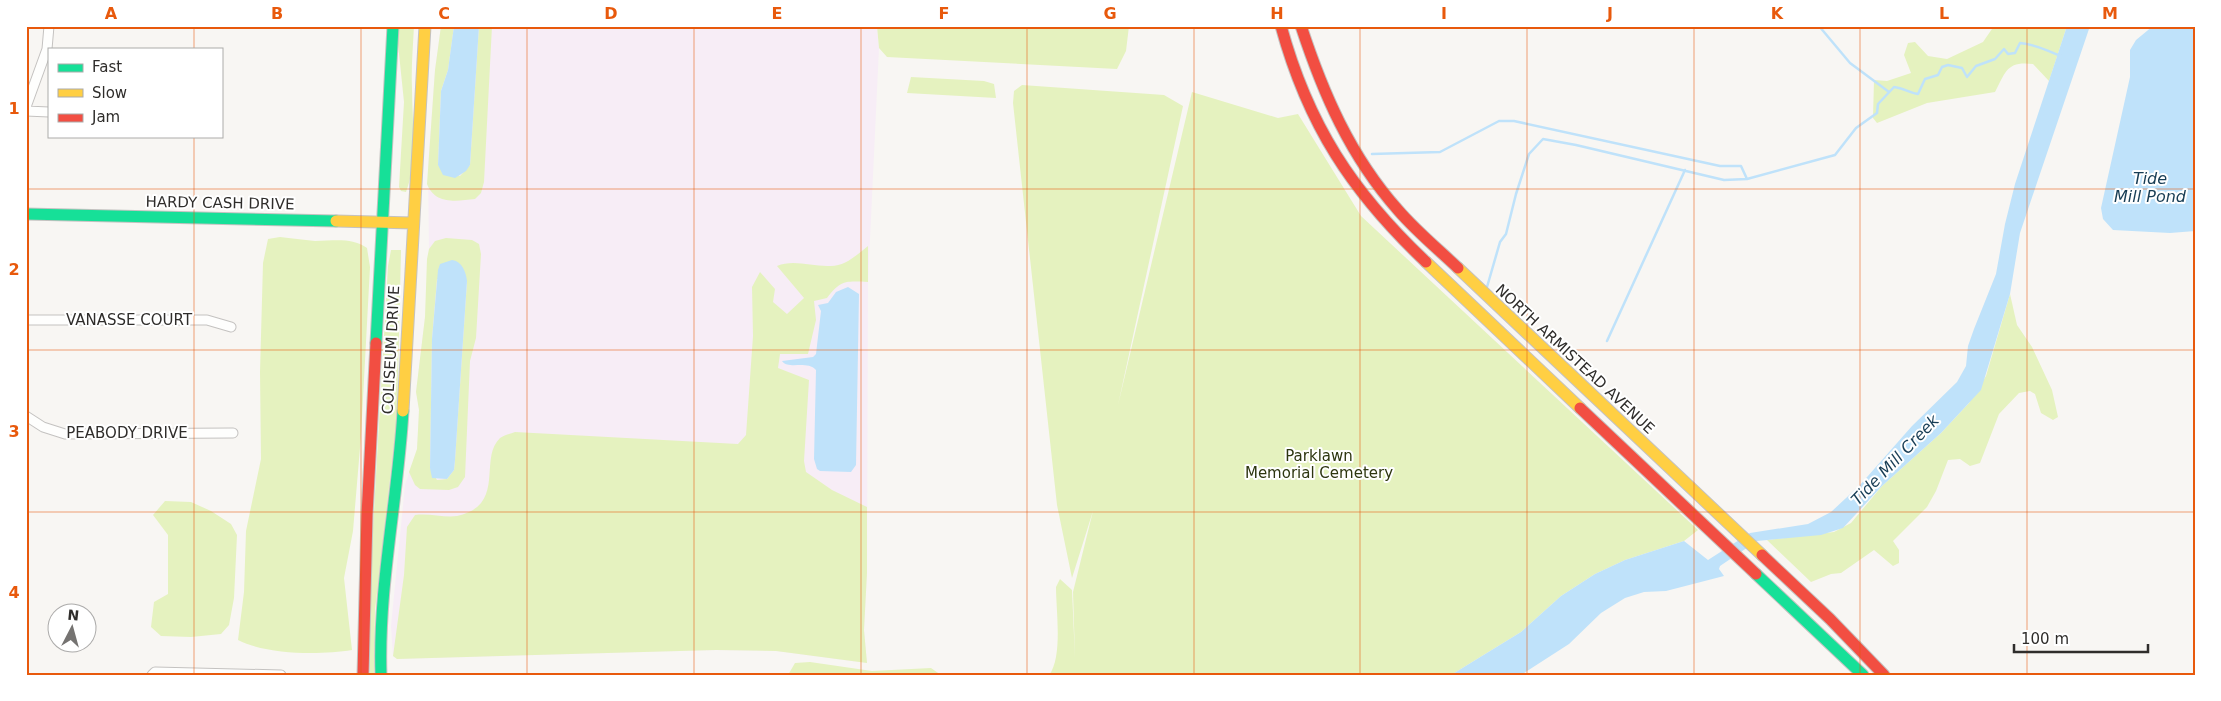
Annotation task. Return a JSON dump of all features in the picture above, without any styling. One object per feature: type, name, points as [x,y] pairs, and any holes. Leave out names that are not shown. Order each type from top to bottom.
[{"type":"street","points":[[26,107],[47,50],[50,26]]},
{"type":"street","name":"COLISEUM DRIVE","points":[[363,675],[367,515],[393,26]]},
{"type":"street","points":[[418,26],[416,63],[420,132]]},
{"type":"street","name":"COLISEUM DRIVE","points":[[381,675],[380,643],[387,555],[401,441],[425,26]]},
{"type":"street","name":"NORTH ARMISTEAD AVENUE","points":[[1280,26],[1305,96],[1329,145],[1366,199],[1413,250],[1863,675]]},
{"type":"street","name":"NORTH ARMISTEAD AVENUE","points":[[1301,26],[1323,88],[1345,139],[1377,188],[1431,245],[1848,636],[1884,675]]},
{"type":"street","points":[[26,111],[48,112]]},
{"type":"street","name":"HARDY CASH DRIVE","points":[[26,214],[414,223]]},
{"type":"street","name":"VANASSE COURT","points":[[26,320],[207,320],[231,327]]},
{"type":"street","name":"PEABODY DRIVE","points":[[26,416],[43,427],[65,434],[233,433]]},
{"type":"street","points":[[152,675],[155,672],[281,675]]},
{"type":"shaded area","points":[[441,26],[877,26],[879,48],[868,282],[867,573],[864,630],[867,663],[776,651],[716,650],[397,659],[393,656],[391,626],[405,485],[417,450],[419,410],[416,392],[425,317],[429,249],[428,166],[435,70]]},
{"type":"green space","points":[[399,26],[414,26],[412,73],[413,154],[410,180],[406,192],[401,191],[399,187],[404,102],[398,44]]},
{"type":"green space","points":[[441,26],[454,26],[448,70],[441,91],[438,165],[460,176],[470,165],[479,26],[492,26],[484,182],[481,193],[475,199],[454,201],[441,199],[431,191],[427,184],[435,70]]},
{"type":"green space","points":[[877,26],[1129,26],[1126,51],[1117,69],[887,57],[879,48]]},
{"type":"green space","points":[[1994,26],[2067,26],[2049,81],[2033,64],[2018,64],[2008,69],[1995,92],[1927,103],[1877,123],[1873,118],[1874,80],[1887,81],[1911,73],[1904,55],[1908,43],[1915,42],[1928,56],[1947,59],[1983,42]]},
{"type":"green space","points":[[911,77],[984,81],[994,84],[996,98],[907,93]]},
{"type":"green space","name":"Parklawn Memorial Cemetery","points":[[1022,85],[1164,95],[1183,106],[1118,405],[1192,92],[1278,118],[1298,114],[1361,216],[1698,530],[1684,541],[1625,560],[1595,574],[1561,596],[1521,632],[1451,675],[1049,675],[1056,657],[1056,587],[1060,579],[1072,590],[1075,658],[1073,592],[1093,511],[1072,578],[1057,505],[1013,103],[1014,91]]},
{"type":"green space","points":[[280,237],[315,241],[349,241],[367,248],[370,267],[361,436],[353,531],[344,578],[352,650],[325,653],[278,651],[264,649],[238,640],[244,592],[246,531],[261,459],[260,372],[263,263],[268,239]]},
{"type":"green space","points":[[446,238],[472,240],[479,244],[481,254],[476,338],[470,361],[465,477],[458,487],[449,490],[420,489],[415,485],[409,472],[417,449],[419,410],[416,392],[425,317],[427,259],[429,249],[435,241]],"holes":[[[437,279],[467,281],[454,470],[447,479],[437,480],[430,468],[432,339]]]},
{"type":"green space","points":[[868,246],[868,282],[844,283],[836,288],[827,298],[814,301],[816,320],[808,354],[780,354],[778,368],[809,380],[804,461],[806,472],[832,490],[867,507],[867,573],[864,630],[867,663],[776,651],[716,650],[397,659],[393,656],[404,575],[407,527],[415,515],[457,516],[472,510],[482,502],[487,492],[494,447],[500,438],[515,432],[738,444],[746,435],[753,336],[752,287],[760,272],[775,289],[773,302],[787,314],[804,298],[777,266],[797,263],[836,266],[851,259]]},
{"type":"green space","points":[[391,250],[401,250],[397,418],[375,610],[374,675],[370,675],[368,626],[370,581],[388,266]]},
{"type":"green space","points":[[2010,294],[2017,325],[2032,347],[2052,390],[2058,417],[2053,420],[2041,413],[2035,394],[2030,391],[2019,393],[1999,414],[1980,463],[1970,466],[1960,459],[1948,460],[1936,491],[1927,507],[1893,541],[1899,550],[1899,563],[1893,566],[1874,550],[1841,573],[1831,574],[1811,582],[1767,540],[1834,532],[1851,523],[1882,486],[1941,433],[1969,403],[1986,376]]},
{"type":"green space","points":[[165,501],[191,502],[211,511],[231,524],[237,535],[234,598],[229,625],[221,634],[191,637],[161,636],[151,627],[154,602],[168,594],[168,535],[153,515]]},
{"type":"green space","points":[[810,662],[872,671],[931,668],[941,675],[788,675],[795,663]]},
{"type":"water","points":[[454,26],[479,26],[470,165],[466,171],[455,178],[443,175],[438,165],[441,91],[448,70]]},
{"type":"water","name":"Tide Mill Creek","points":[[2067,26],[2090,26],[2020,233],[2010,294],[1981,390],[1941,433],[1882,486],[1843,528],[1821,535],[1757,541],[1720,566],[1719,569],[1724,576],[1666,591],[1644,592],[1625,598],[1601,613],[1569,644],[1521,675],[1451,675],[1521,632],[1561,596],[1595,574],[1625,560],[1684,541],[1708,560],[1750,533],[1808,524],[1831,512],[1860,485],[1912,426],[1957,382],[1966,366],[1968,346],[1996,274],[2005,224],[2015,184]]},
{"type":"water","name":"Tide Mill Pond","points":[[2153,26],[2195,26],[2195,231],[2170,233],[2113,230],[2103,219],[2101,208],[2130,77],[2130,50],[2136,40]]},
{"type":"water","points":[[452,260],[458,262],[463,268],[467,281],[454,470],[447,479],[432,478],[430,468],[432,339],[438,270],[440,264]]},
{"type":"water","points":[[848,287],[859,294],[856,465],[851,472],[820,471],[817,469],[814,459],[816,370],[808,366],[785,364],[782,361],[813,357],[816,354],[821,311],[818,305],[828,303],[836,292]]},
{"type":"waterway","points":[[1819,26],[1850,63],[1889,92]]},
{"type":"waterway","points":[[1487,287],[1500,242],[1506,234],[1529,154],[1543,139],[1724,180],[1747,179],[1835,155],[1856,128],[1877,113],[1878,104],[1894,87],[1918,94],[1925,79],[1938,75],[1942,67],[1948,65],[1962,68],[1967,77],[1976,66],[1995,59],[2004,49],[2008,54],[2015,53],[2020,43],[2037,46],[2061,56]]},
{"type":"waterway","points":[[1372,154],[1440,152],[1499,121],[1514,121],[1720,166],[1741,166],[1747,179]]},
{"type":"waterway","points":[[1607,341],[1685,170]]},
{"type":"traffic: fast","points":[[376,343],[393,26]]},
{"type":"traffic: fast","points":[[26,214],[336,221]]},
{"type":"traffic: fast","points":[[381,675],[382,609],[403,411]]},
{"type":"traffic: fast","points":[[1756,574],[1863,675]]},
{"type":"traffic: slow","points":[[403,411],[425,26]]},
{"type":"traffic: slow","points":[[336,221],[413,223]]},
{"type":"traffic: slow","points":[[1426,262],[1580,408]]},
{"type":"traffic: slow","points":[[1458,268],[1762,555]]},
{"type":"traffic: jam","points":[[1281,26],[1305,95],[1319,126],[1336,155],[1376,210],[1426,262]]},
{"type":"traffic: jam","points":[[1301,26],[1329,99],[1352,146],[1366,168],[1405,218],[1458,268]]},
{"type":"traffic: jam","points":[[363,675],[367,515],[376,343]]},
{"type":"traffic: jam","points":[[1580,408],[1756,574]]},
{"type":"traffic: jam","points":[[1762,555],[1830,619],[1884,675]]}]
